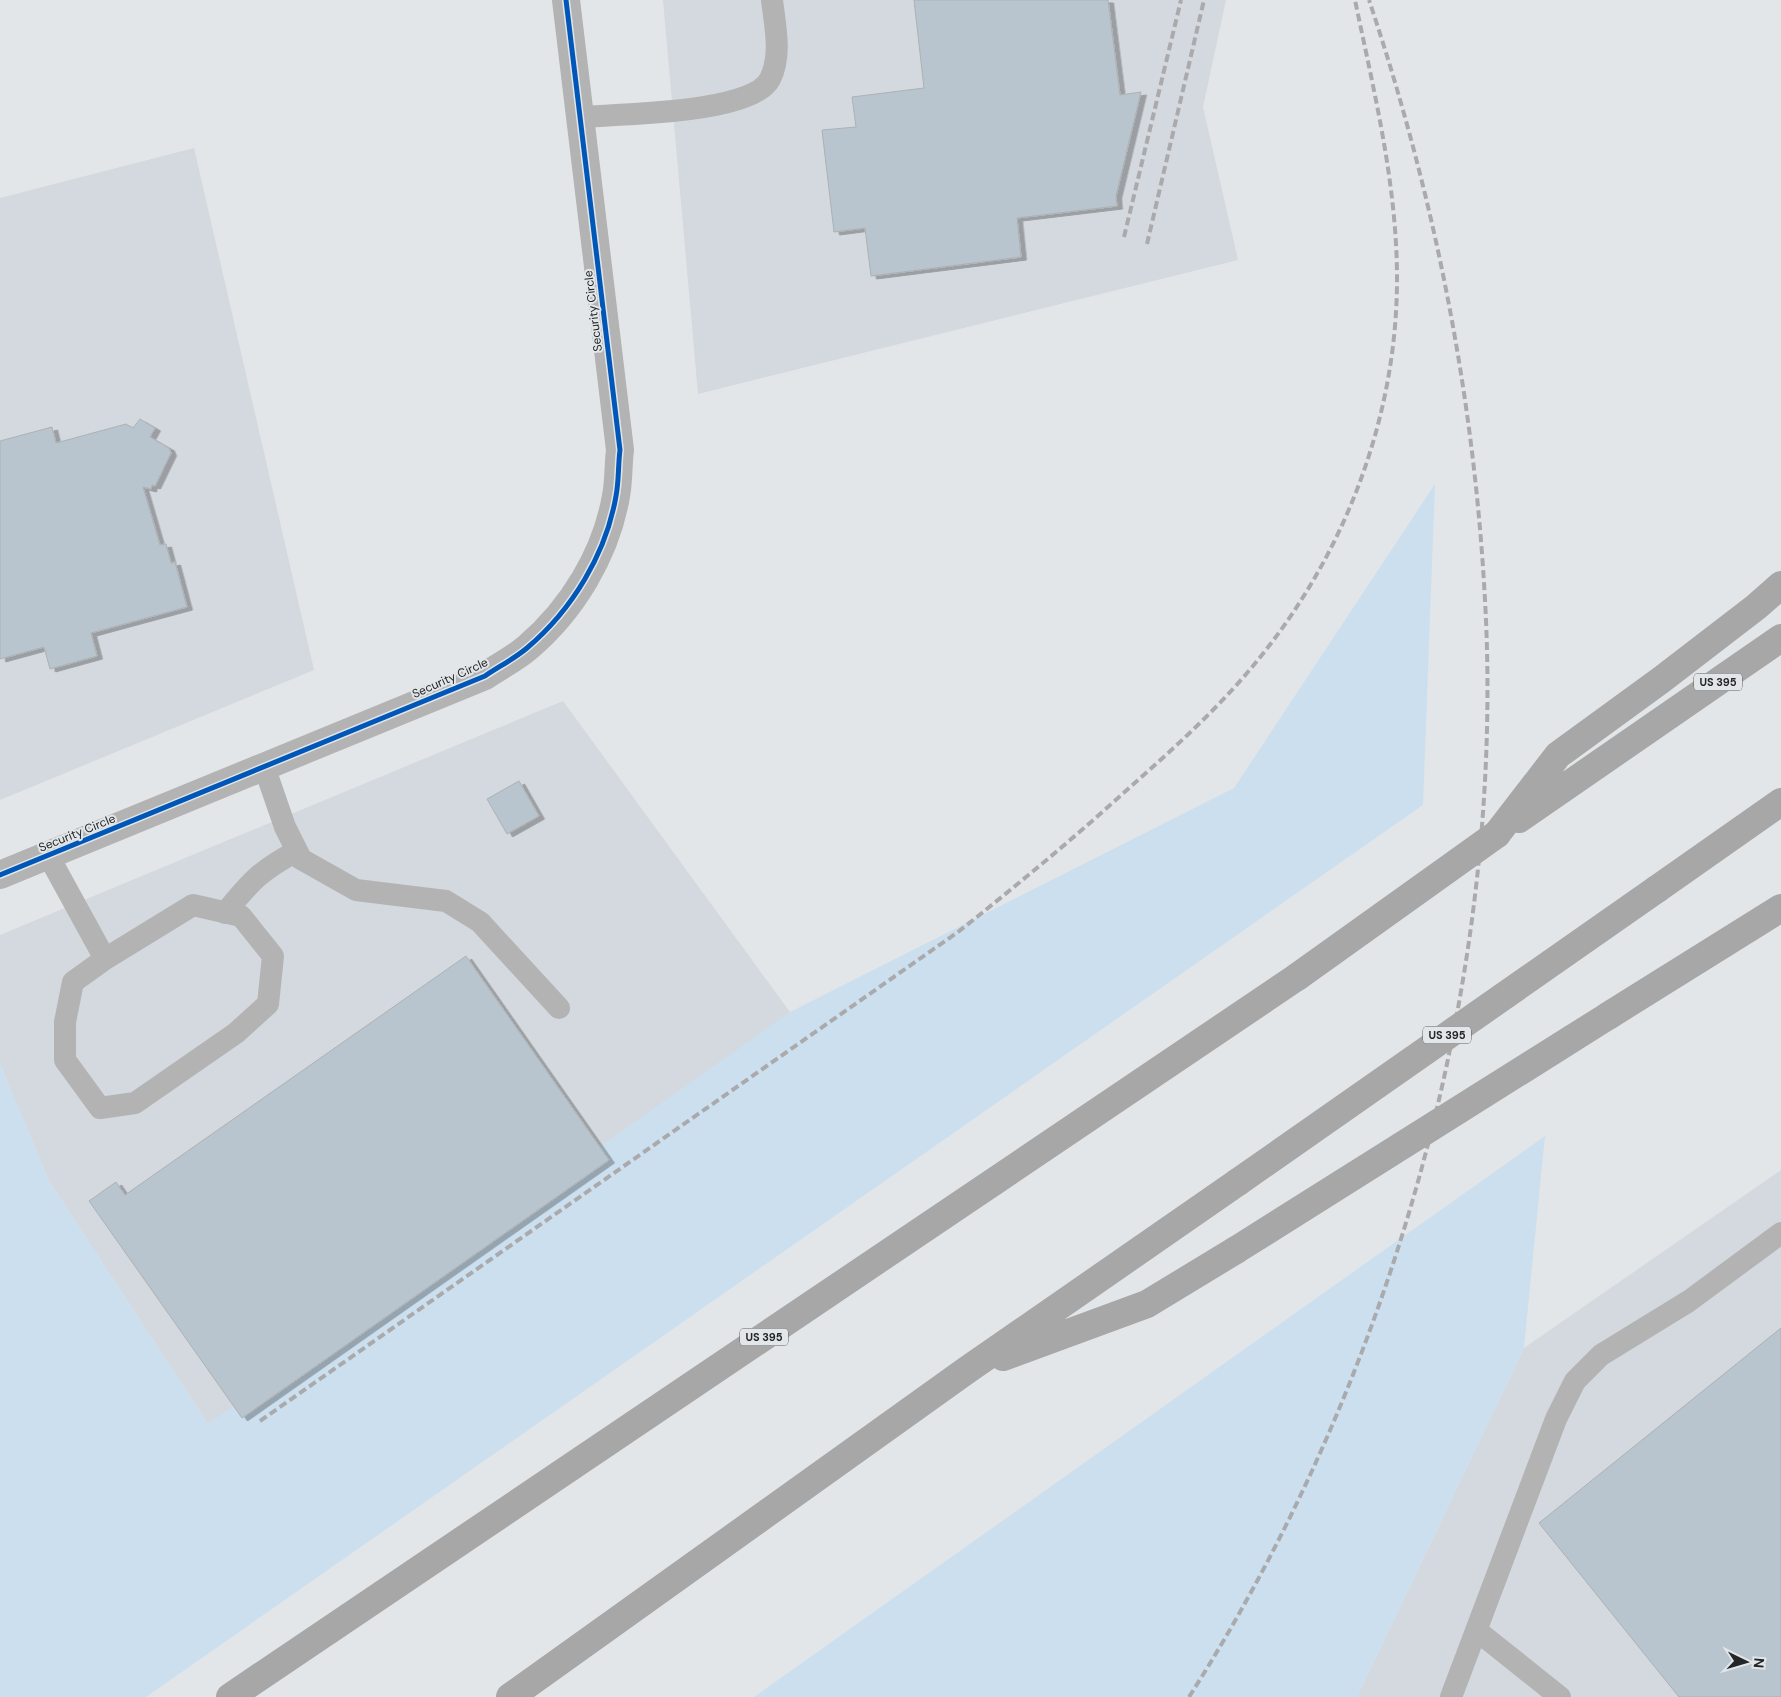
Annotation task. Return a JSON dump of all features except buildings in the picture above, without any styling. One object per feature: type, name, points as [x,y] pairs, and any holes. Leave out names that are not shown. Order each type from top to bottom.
[{"type":"highway","points":[[1497,834],[1558,755],[1661,680],[1756,607],[1781,585]]},
{"type":"highway","name":"US 395","points":[[230,1697],[1297,977],[1497,834],[1781,638]]},
{"type":"highway","name":"US 395","points":[[510,1697],[967,1370],[1781,802]]},
{"type":"highway","points":[[967,1370],[1147,1304],[1781,908]]},
{"type":"street","name":"Security Circle","points":[[0,875],[485,676],[526,649],[559,617],[588,576],[606,535],[616,496],[620,450],[566,0]]},
{"type":"lane","points":[[580,117],[703,108],[753,96],[770,80],[778,48],[772,0]]},
{"type":"lane","points":[[264,766],[285,827],[301,859],[356,890],[446,902],[480,922],[559,1008]]},
{"type":"lane","points":[[226,913],[250,882],[269,866],[297,851]]},
{"type":"lane","points":[[48,855],[105,959]]},
{"type":"lane","points":[[193,905],[241,916],[273,956],[268,1004],[236,1033],[135,1103],[100,1108],[65,1060],[65,1022],[73,982],[105,959],[193,905]]},
{"type":"lane","points":[[1451,1697],[1556,1419],[1575,1382],[1601,1355],[1689,1301],[1781,1233]]},
{"type":"lane","points":[[1476,1630],[1560,1697]]},
{"type":"shaded area","points":[[663,0],[1226,0],[1203,107],[1238,260],[698,394]]},
{"type":"shaded area","points":[[194,148],[314,670],[0,800],[0,198]]},
{"type":"shaded area","points":[[1435,484],[1423,805],[146,1697],[0,1697],[0,1064],[49,1181],[208,1424],[790,1012],[1234,788]]},
{"type":"shaded area","points":[[563,701],[790,1012],[604,1167],[208,1424],[49,1181],[0,1064],[0,935]]},
{"type":"shaded area","points":[[1545,1136],[1524,1348],[1357,1697],[754,1697]]},
{"type":"shaded area","points":[[1781,1170],[1781,1697],[1357,1697],[1524,1348]]},
{"type":"railway","points":[[1124,237],[1181,0]]},
{"type":"railway","points":[[1147,244],[1204,0]]},
{"type":"railway","points":[[260,1421],[958,932],[1023,880],[1162,759],[1211,712],[1257,661],[1288,620],[1316,576],[1340,529],[1360,482],[1376,432],[1388,382],[1395,331],[1397,279],[1393,208],[1377,104],[1355,0]]},
{"type":"railway","points":[[1189,1697],[1261,1574],[1324,1444],[1377,1310],[1421,1171],[1454,1029],[1476,886],[1487,742],[1485,600],[1480,523],[1471,447],[1461,371],[1431,221],[1413,147],[1369,0]]},
{"type":"cycle path","points":[[0,875],[485,676],[522,652],[543,633],[585,580],[604,539],[611,518],[617,490],[620,450],[566,0]]}]
